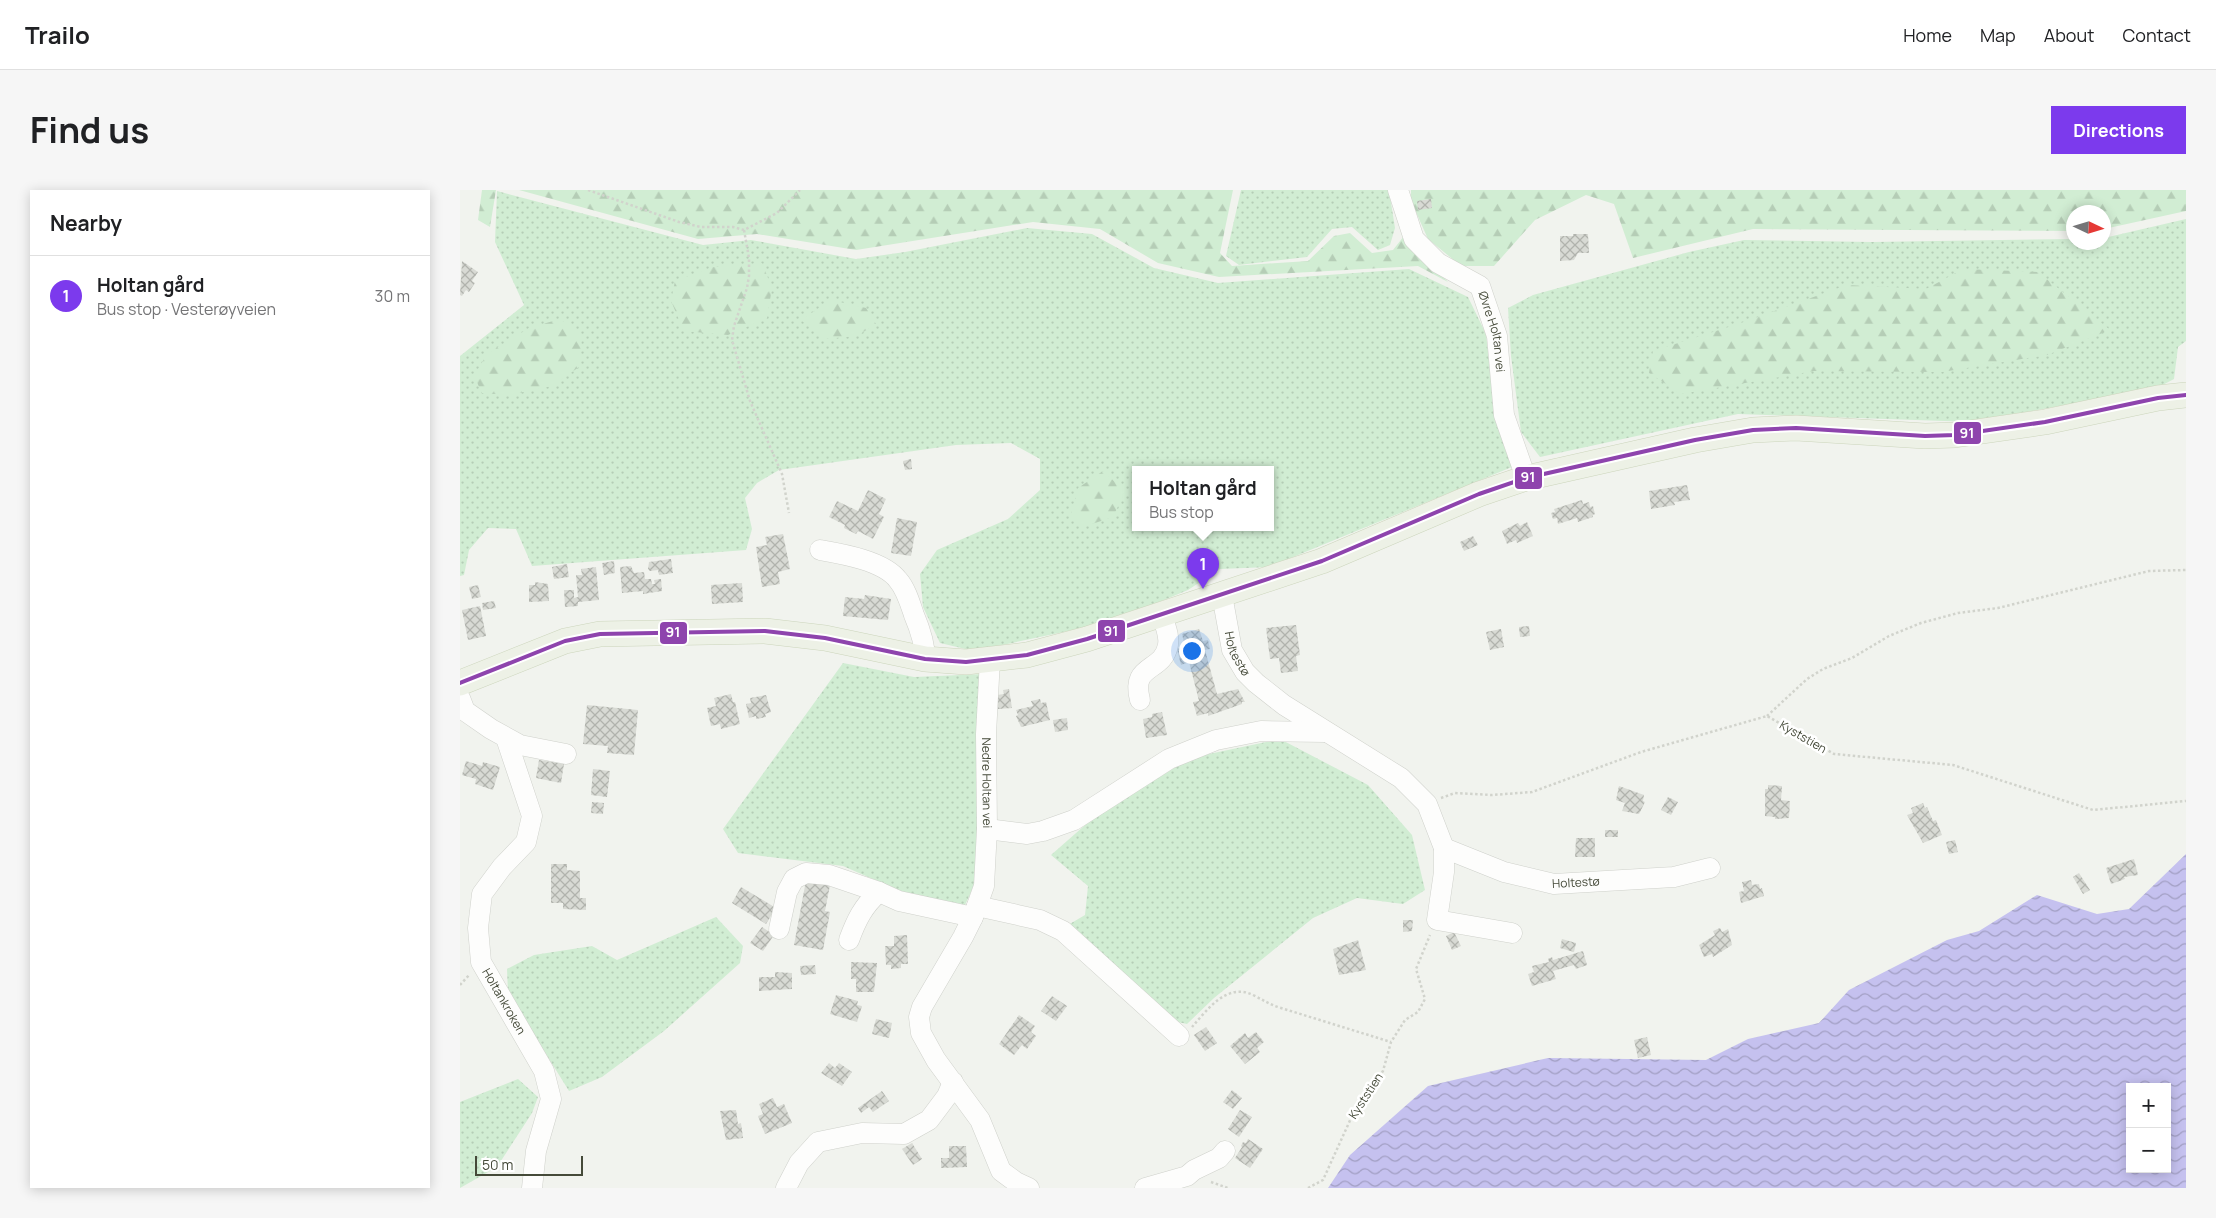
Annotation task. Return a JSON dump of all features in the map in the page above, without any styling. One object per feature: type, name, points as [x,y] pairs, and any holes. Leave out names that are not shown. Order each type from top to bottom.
[{"type":"main road","points":[[460,683],[566,641],[600,634],[731,631],[799,634],[925,659],[966,662],[1027,655],[1088,639],[1322,560],[1479,494],[1526,478],[1695,440],[1753,430],[1832,428],[1925,436],[1955,435],[2045,422],[2158,398],[2186,395]]},
{"type":"street","name":"Øvre Holtan vei","points":[[1398,190],[1414,239],[1438,263],[1480,286],[1497,336],[1504,415],[1526,478]]},
{"type":"street","points":[[820,550],[850,556],[893,574],[900,582],[920,631],[925,659]]},
{"type":"street","name":"Holtestø","points":[[1222,595],[1232,650],[1245,672],[1284,705],[1401,778],[1427,804],[1444,848],[1444,872],[1437,920]]},
{"type":"street","points":[[1140,700],[1137,690],[1140,676],[1165,655],[1168,646],[1169,637],[1162,614]]},
{"type":"street","name":"Nedre Holtan vei","points":[[990,659],[986,734],[987,829],[985,879],[975,911],[922,1007],[920,1017],[921,1033],[936,1060],[980,1120],[1000,1180],[1016,1182],[1029,1188]]},
{"type":"street","points":[[460,698],[465,711],[506,738],[520,745],[566,754]]},
{"type":"street","points":[[987,829],[1027,834],[1044,832],[1067,823],[1131,785],[1168,759],[1216,740],[1261,731],[1326,732]]},
{"type":"street","name":"Holtankroken","points":[[506,738],[532,816],[526,842],[502,867],[482,894],[478,928],[481,962],[544,1071],[551,1099],[536,1151],[532,1188]]},
{"type":"street","name":"Holtestø","points":[[1444,848],[1504,872],[1554,884],[1674,877],[1710,868]]},
{"type":"street","points":[[778,929],[787,892],[794,879],[806,873],[829,875],[880,892],[899,902],[1040,920],[1063,931],[1179,1036]]},
{"type":"street","points":[[849,940],[857,918],[870,900],[880,892]]},
{"type":"street","points":[[1437,920],[1512,934]]},
{"type":"street","points":[[786,1188],[799,1163],[818,1142],[862,1133],[904,1134],[929,1120],[947,1096],[952,1082]]},
{"type":"street","points":[[1145,1188],[1187,1176],[1194,1170],[1219,1158],[1225,1151]]},
{"type":"path","points":[[588,190],[679,222],[701,227],[733,227],[744,230],[777,213],[800,190]]},
{"type":"path","points":[[744,230],[749,258],[749,276],[734,326],[732,340],[750,401],[782,474],[789,513]]},
{"type":"path","points":[[1767,716],[1807,679],[1823,669],[1852,658],[1889,636],[1921,623],[1958,612],[1998,608],[2149,571],[2186,570]]},
{"type":"path","name":"Kyststien","points":[[1427,804],[1455,794],[1492,795],[1532,792],[1642,752],[1767,716],[1834,754],[1953,765],[2093,810],[2186,801]]},
{"type":"path","name":"Kyststien","points":[[1308,1188],[1323,1180],[1352,1116],[1383,1070],[1391,1042],[1405,1020],[1418,1012],[1424,999],[1416,970],[1437,920]]},
{"type":"path","points":[[1179,1036],[1191,1028],[1213,1003],[1227,994],[1239,992],[1251,994],[1264,1002],[1281,1008],[1391,1042]]},
{"type":"green space","points":[[482,190],[496,190],[490,227],[478,220]]},
{"type":"green space","points":[[519,190],[1233,190],[1220,253],[1232,266],[1308,261],[1334,236],[1350,233],[1372,253],[1393,250],[1404,236],[1448,282],[1418,266],[1219,277],[1158,263],[1100,229],[1033,222],[856,250],[757,234],[698,239]]},
{"type":"green space","points":[[1241,190],[1389,190],[1395,228],[1390,245],[1378,250],[1352,227],[1332,229],[1307,257],[1239,265],[1226,256]]},
{"type":"green space","points":[[1411,190],[2186,190],[2186,211],[2111,227],[2111,205],[2066,205],[2066,231],[1753,229],[1633,258],[1614,204],[1586,195],[1535,220],[1494,266],[1461,266],[1428,239],[1411,201]]},
{"type":"green space","points":[[497,191],[703,245],[751,240],[856,259],[905,252],[1027,228],[1092,234],[1154,268],[1218,283],[1409,269],[1468,297],[1486,334],[1494,403],[1512,467],[1269,567],[1220,569],[1188,590],[1111,622],[974,651],[940,643],[923,607],[920,574],[937,550],[1008,519],[1040,490],[1040,459],[1011,443],[956,445],[779,470],[757,483],[745,498],[752,529],[746,550],[532,566],[516,529],[488,528],[469,550],[464,575],[460,576],[460,356],[524,305],[495,242]]},
{"type":"green space","points":[[2186,219],[2186,341],[2178,347],[2174,379],[2157,388],[1973,422],[1738,414],[1540,457],[1521,432],[1511,356],[1508,308],[1533,295],[1689,252],[1744,240],[1872,242],[2066,239],[2066,250],[2111,250],[2111,236]]},
{"type":"green space","points":[[762,263],[772,288],[767,318],[728,335],[684,331],[671,301],[675,281],[713,267]]},
{"type":"green space","points":[[1963,269],[2038,272],[2110,330],[2047,355],[1942,372],[1814,371],[1681,394],[1649,373],[1653,351],[1738,324],[1847,285],[1926,289]]},
{"type":"green space","points":[[831,300],[866,308],[876,324],[857,336],[824,339],[801,320]]},
{"type":"green space","points":[[560,319],[582,336],[579,367],[552,386],[509,395],[482,393],[474,376],[487,354],[529,328]]},
{"type":"green space","points":[[1103,471],[1125,491],[1113,517],[1080,528],[1071,514],[1078,488]]},
{"type":"green space","points":[[843,663],[914,677],[984,674],[978,877],[965,905],[916,898],[843,866],[738,853],[723,829]]},
{"type":"green space","points":[[1280,739],[1368,785],[1412,835],[1425,890],[1403,904],[1357,898],[1313,918],[1214,998],[1187,1024],[1169,1020],[1068,925],[1085,915],[1088,886],[1051,855],[1092,819],[1190,758]]},
{"type":"green space","points":[[716,917],[743,946],[740,963],[664,1031],[602,1077],[569,1091],[508,993],[507,969],[534,955],[592,946],[617,960]]},
{"type":"green space","points":[[518,1079],[538,1097],[532,1113],[497,1167],[460,1188],[460,1102]]},
{"type":"water","points":[[2186,854],[2186,1188],[1328,1188],[1350,1155],[1428,1086],[1548,1058],[1706,1060],[1748,1039],[1819,1023],[1849,990],[1947,940],[1979,931],[2037,895],[2097,914],[2129,909]]},
{"type":"building","points":[[1431,199],[1432,208],[1418,210],[1417,201]]},
{"type":"building","points":[[1573,234],[1588,234],[1589,253],[1578,253],[1574,260],[1560,261],[1560,236],[1573,236]]},
{"type":"building","points":[[462,261],[478,272],[472,281],[475,283],[469,292],[466,290],[462,296],[460,295]]},
{"type":"building","points":[[911,459],[912,469],[905,470],[903,461]]},
{"type":"building","points":[[1687,485],[1690,500],[1674,502],[1675,505],[1651,509],[1649,491]]},
{"type":"building","points":[[868,490],[886,499],[879,514],[884,517],[873,539],[858,531],[856,534],[844,528],[845,525],[829,517],[837,501],[858,511]]},
{"type":"building","points":[[1582,500],[1583,504],[1589,502],[1590,507],[1593,506],[1595,514],[1593,517],[1578,522],[1577,518],[1558,524],[1557,518],[1553,519],[1551,513],[1555,512],[1554,509]]},
{"type":"building","points":[[897,518],[917,522],[911,556],[891,553]]},
{"type":"building","points":[[1527,522],[1533,536],[1517,543],[1516,540],[1507,544],[1502,531],[1518,523],[1520,526]]},
{"type":"building","points":[[783,534],[790,569],[778,572],[780,584],[762,587],[756,547],[767,545],[765,537]]},
{"type":"building","points":[[1473,536],[1478,545],[1464,551],[1460,542]]},
{"type":"building","points":[[671,559],[673,573],[659,575],[658,570],[650,571],[648,569],[649,562]]},
{"type":"building","points":[[614,561],[615,573],[604,575],[602,563]]},
{"type":"building","points":[[567,564],[569,577],[554,579],[552,567]]},
{"type":"building","points":[[631,566],[634,573],[644,572],[645,579],[651,579],[652,584],[655,584],[654,580],[661,579],[662,591],[643,594],[643,591],[622,593],[620,567]]},
{"type":"building","points":[[596,567],[599,600],[578,602],[578,606],[565,607],[564,590],[574,590],[574,598],[578,597],[576,575],[582,575],[581,569]]},
{"type":"building","points":[[535,582],[548,584],[549,601],[529,602],[529,585],[535,585]]},
{"type":"building","points":[[742,583],[743,602],[712,604],[711,585]]},
{"type":"building","points":[[478,585],[481,597],[472,599],[469,587]]},
{"type":"building","points":[[865,595],[891,599],[888,620],[843,616],[845,597],[864,599]]},
{"type":"building","points":[[494,601],[496,608],[483,610],[482,603]]},
{"type":"building","points":[[480,606],[486,636],[468,640],[462,610]]},
{"type":"building","points":[[1296,625],[1300,655],[1296,656],[1298,671],[1281,673],[1279,658],[1270,659],[1266,628]]},
{"type":"building","points":[[1529,626],[1530,636],[1520,637],[1519,627]]},
{"type":"building","points":[[1199,629],[1203,641],[1208,640],[1210,649],[1205,650],[1217,694],[1238,689],[1245,702],[1208,716],[1208,713],[1197,716],[1193,702],[1199,701],[1189,662],[1181,665],[1177,649],[1185,647],[1182,634]]},
{"type":"building","points":[[1501,629],[1504,647],[1490,650],[1486,632]]},
{"type":"building","points":[[1009,689],[1012,708],[998,709],[997,695],[1004,694],[1003,690]]},
{"type":"building","points":[[731,694],[733,702],[735,702],[740,724],[721,729],[720,724],[711,726],[707,708],[716,706],[714,698]]},
{"type":"building","points":[[766,695],[771,712],[765,714],[766,717],[756,719],[756,716],[749,718],[746,704],[751,703],[750,698]]},
{"type":"building","points":[[1040,699],[1041,703],[1046,702],[1050,720],[1021,727],[1016,716],[1018,715],[1016,710],[1033,706],[1031,701]]},
{"type":"building","points":[[587,705],[638,710],[634,755],[607,753],[608,746],[583,744]]},
{"type":"building","points":[[1162,712],[1167,735],[1146,738],[1143,719],[1152,717],[1152,714]]},
{"type":"building","points":[[1067,718],[1068,730],[1055,732],[1053,720]]},
{"type":"building","points":[[539,760],[564,764],[561,783],[536,778]]},
{"type":"building","points":[[466,761],[482,766],[483,762],[500,767],[493,790],[475,784],[476,779],[462,775]]},
{"type":"building","points":[[593,769],[610,771],[607,797],[591,795]]},
{"type":"building","points":[[1768,785],[1782,786],[1781,800],[1790,801],[1789,818],[1775,819],[1775,817],[1765,816],[1765,789],[1768,789]]},
{"type":"building","points":[[1619,786],[1644,795],[1643,801],[1645,802],[1639,814],[1622,811],[1625,803],[1616,800]]},
{"type":"building","points":[[1668,797],[1678,802],[1671,815],[1661,810]]},
{"type":"building","points":[[592,802],[604,803],[603,814],[591,813]]},
{"type":"building","points":[[1923,803],[1925,808],[1927,807],[1933,821],[1936,820],[1942,835],[1923,843],[1907,815],[1913,813],[1911,808]]},
{"type":"building","points":[[1605,830],[1618,830],[1618,837],[1605,837]]},
{"type":"building","points":[[1576,838],[1595,838],[1595,857],[1575,857]]},
{"type":"building","points":[[1955,840],[1958,852],[1949,854],[1946,842]]},
{"type":"building","points":[[2134,859],[2138,875],[2124,877],[2125,879],[2111,884],[2106,868]]},
{"type":"building","points":[[551,864],[567,864],[567,870],[580,871],[580,898],[586,898],[586,910],[563,909],[563,903],[551,903]]},
{"type":"building","points":[[2079,873],[2090,890],[2083,894],[2073,877]]},
{"type":"building","points":[[807,875],[831,880],[825,911],[830,912],[823,950],[794,945]]},
{"type":"building","points":[[1751,880],[1752,885],[1759,884],[1764,896],[1741,903],[1739,892],[1744,891],[1742,882]]},
{"type":"building","points":[[741,887],[776,908],[766,924],[732,903]]},
{"type":"building","points":[[1403,920],[1413,920],[1412,931],[1403,932]]},
{"type":"building","points":[[762,927],[774,935],[763,951],[750,943]]},
{"type":"building","points":[[1720,928],[1722,932],[1728,929],[1732,945],[1713,957],[1712,954],[1704,957],[1699,945],[1715,935],[1713,931]]},
{"type":"building","points":[[1454,932],[1461,946],[1452,950],[1446,936]]},
{"type":"building","points":[[907,935],[908,964],[901,964],[901,968],[891,969],[891,965],[886,965],[885,946],[894,946],[894,936]]},
{"type":"building","points":[[1562,939],[1576,943],[1574,952],[1560,948]]},
{"type":"building","points":[[1358,940],[1366,970],[1339,975],[1333,949]]},
{"type":"building","points":[[1583,951],[1587,965],[1576,969],[1574,965],[1553,971],[1556,979],[1532,986],[1528,974],[1534,972],[1532,966],[1549,962],[1548,959],[1552,957],[1553,960]]},
{"type":"building","points":[[851,962],[877,963],[874,992],[856,992],[856,979],[851,979]]},
{"type":"building","points":[[815,965],[816,974],[801,975],[800,966]]},
{"type":"building","points":[[775,972],[792,973],[792,989],[759,991],[759,977],[775,977]]},
{"type":"building","points":[[836,995],[858,1001],[857,1005],[862,1006],[857,1022],[830,1014]]},
{"type":"building","points":[[1052,996],[1067,1006],[1056,1021],[1041,1011]]},
{"type":"building","points":[[1019,1015],[1035,1026],[1031,1032],[1036,1036],[1027,1049],[1022,1045],[1014,1055],[999,1044]]},
{"type":"building","points":[[876,1019],[892,1023],[889,1038],[872,1034]]},
{"type":"building","points":[[1206,1027],[1217,1043],[1205,1051],[1194,1035]]},
{"type":"building","points":[[1256,1032],[1264,1042],[1257,1048],[1260,1052],[1245,1064],[1230,1046],[1245,1033],[1248,1038]]},
{"type":"building","points":[[1647,1037],[1651,1055],[1638,1058],[1634,1040]]},
{"type":"building","points":[[829,1063],[835,1068],[839,1063],[852,1072],[842,1086],[821,1073]]},
{"type":"building","points":[[1232,1090],[1242,1098],[1233,1109],[1223,1102]]},
{"type":"building","points":[[882,1091],[889,1101],[873,1112],[869,1107],[861,1113],[858,1108]]},
{"type":"building","points":[[773,1098],[777,1107],[784,1104],[792,1123],[765,1134],[758,1116],[763,1114],[759,1104]]},
{"type":"building","points":[[736,1110],[738,1124],[741,1123],[743,1138],[726,1140],[720,1111]]},
{"type":"building","points":[[1240,1110],[1252,1117],[1239,1137],[1228,1129]]},
{"type":"building","points":[[1248,1139],[1263,1149],[1250,1168],[1235,1158],[1243,1142],[1246,1143]]},
{"type":"building","points":[[912,1143],[922,1159],[913,1165],[902,1149]]},
{"type":"building","points":[[949,1146],[966,1146],[967,1167],[941,1168],[941,1158],[949,1158]]},
{"type":"transit line","name":"91","points":[[460,683],[565,641],[600,634],[765,631],[825,638],[925,659],[966,662],[1027,655],[1087,639],[1322,561],[1479,494],[1526,478],[1695,440],[1753,430],[1796,428],[1925,436],[1955,435],[2045,422],[2158,398],[2186,395]]},
{"type":"place","name":"Holtan gård","points":[[1203,589]]}]
